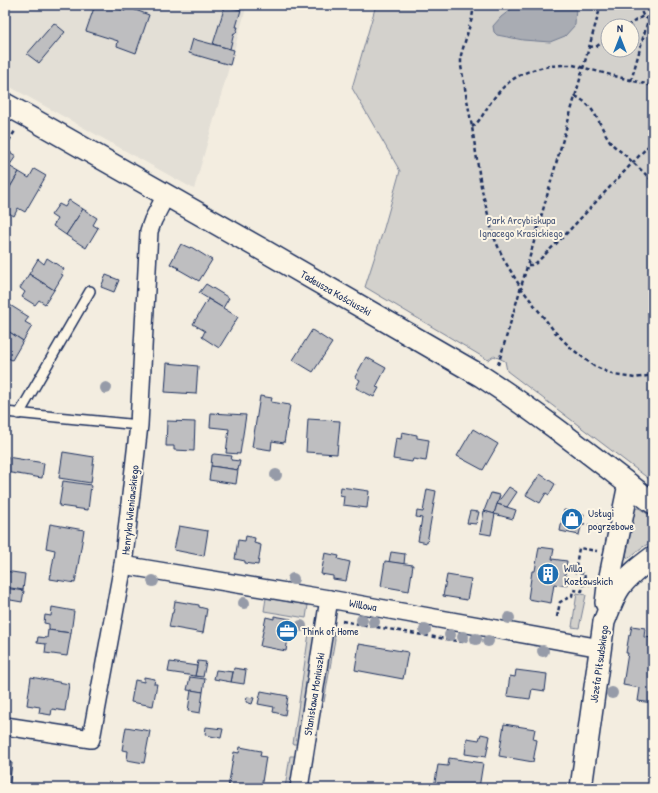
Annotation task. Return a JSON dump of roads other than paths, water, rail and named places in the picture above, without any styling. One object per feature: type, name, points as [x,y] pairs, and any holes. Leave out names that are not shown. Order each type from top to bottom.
[{"type":"street","name":"Tadeusza Kościuszki","points":[[5,104],[481,376],[535,413],[653,503]]},
{"type":"street","name":"Henryka Wieniawskiego","points":[[5,726],[92,739],[124,565],[139,425],[149,231],[166,195]]},
{"type":"street","points":[[604,622],[608,586],[629,484]]},
{"type":"street","name":"Józefa Piłsudskiego","points":[[581,788],[604,622],[620,587],[636,570],[653,557]]},
{"type":"street","name":"Willowa","points":[[124,565],[329,599],[601,648]]},
{"type":"street","name":"Stanisława Moniuszki","points":[[299,788],[329,599]]},
{"type":"lane","points":[[19,414],[90,290]]},
{"type":"lane","points":[[5,412],[139,425]]},
{"type":"railway","points":[[5,9],[8,5]]},
{"type":"place","name":"Usługi pogrzebowe","points":[[572,519]]},
{"type":"place","name":"Willa Kozłowskich","points":[[548,574]]},
{"type":"place","name":"Think of Home","points":[[287,631]]},
{"type":"park label","name":"Park Arcybiskupa Ignacego Krasickiego","points":[[521,226]]}]
